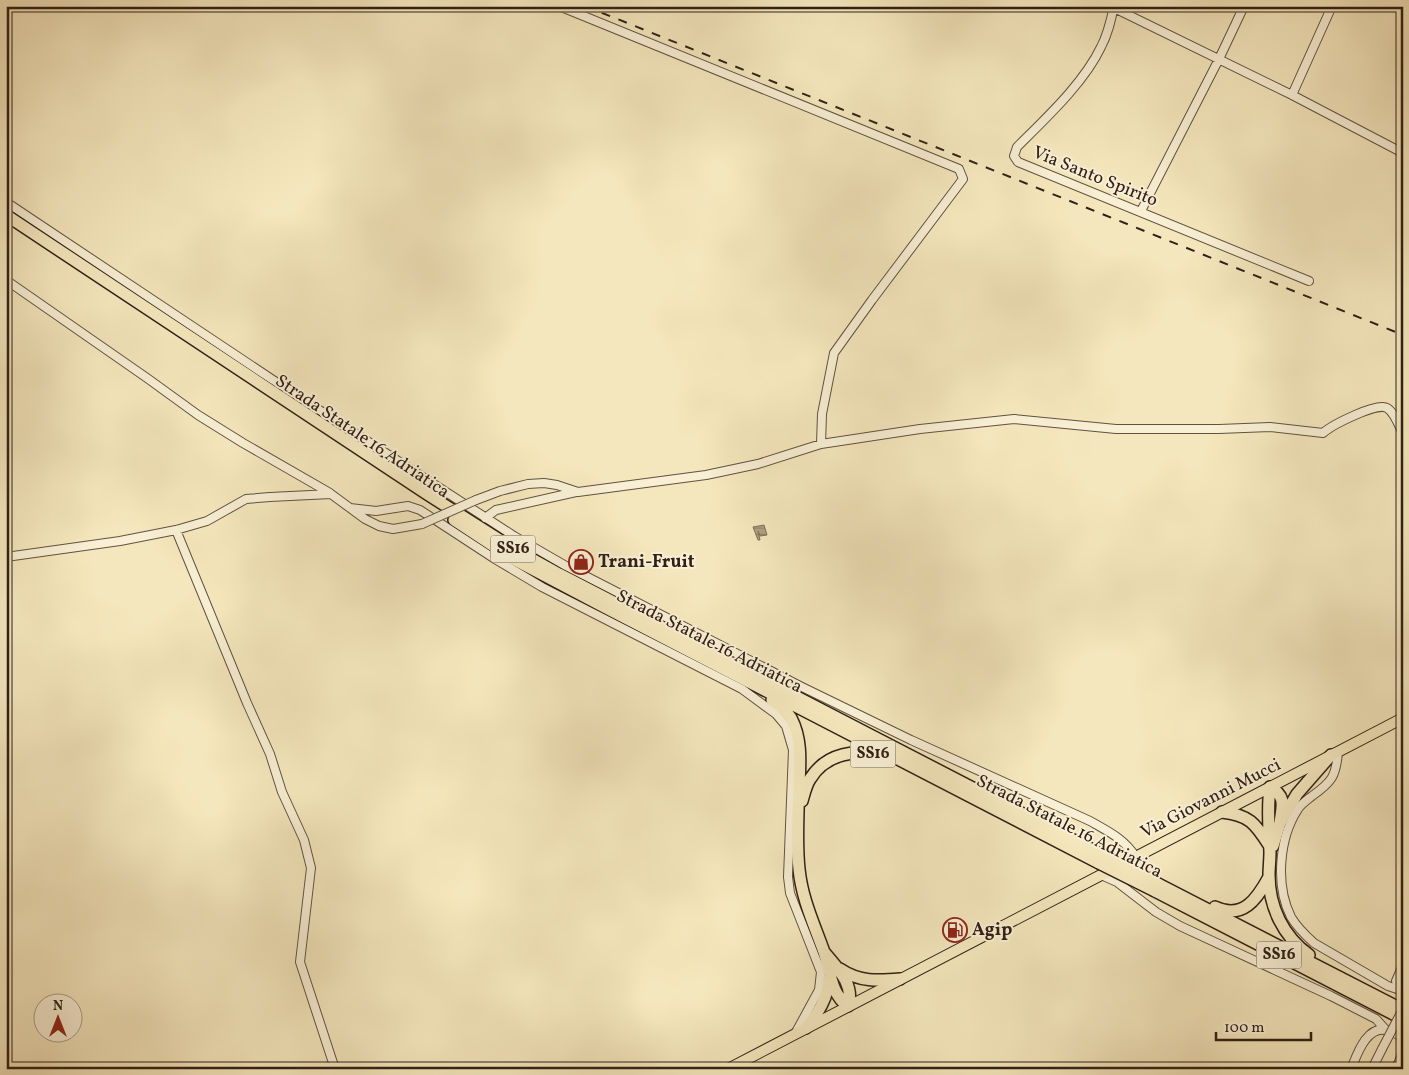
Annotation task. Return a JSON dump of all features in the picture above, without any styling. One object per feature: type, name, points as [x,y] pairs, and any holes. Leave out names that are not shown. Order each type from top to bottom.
[{"type":"highway","name":"Strada Statale 16 Adriatica","points":[[6,215],[514,549],[1102,860]]},
{"type":"highway","name":"Strada Statale 16 Adriatica","points":[[6,222],[218,360],[513,559],[734,675],[970,795],[1403,1009]]},
{"type":"highway","name":"SS16","points":[[734,675],[783,708],[790,718],[799,744],[799,868],[802,887],[809,914],[832,969],[847,982],[850,990],[848,1006]]},
{"type":"highway","name":"SS16","points":[[798,810],[810,779],[818,770],[830,760],[843,754],[857,752],[886,758],[937,784],[970,795]]},
{"type":"highway","name":"SS16","points":[[1270,851],[1280,823],[1297,794],[1334,754]]},
{"type":"highway","name":"SS16","points":[[1280,823],[1283,802],[1277,790],[1270,787],[1267,806],[1270,851],[1269,877],[1274,910],[1288,936],[1299,948],[1318,961],[1323,969]]},
{"type":"highway","points":[[1222,812],[1238,814],[1249,820],[1260,830],[1270,851]]},
{"type":"highway","name":"SS16","points":[[1156,887],[1221,910],[1233,911],[1247,906],[1255,899],[1269,877]]},
{"type":"highway","name":"Strada Statale 16 Adriatica","points":[[1156,887],[1403,1019]]},
{"type":"highway","name":"SS16","points":[[832,969],[855,978],[874,981],[900,979]]},
{"type":"highway","points":[[806,1028],[817,1014],[825,998],[832,969]]},
{"type":"main road","name":"Via Giovanni Mucci","points":[[728,1069],[1403,718]]},
{"type":"street","points":[[559,6],[960,169],[963,179],[834,353],[822,414],[820,444]]},
{"type":"street","points":[[1141,211],[1244,6]]},
{"type":"street","points":[[1292,95],[1332,6]]},
{"type":"street","points":[[1113,7],[1292,95],[1403,153]]},
{"type":"street","name":"Via Santo Spirito","points":[[1113,7],[1110,26],[1101,48],[1084,74],[1017,147],[1014,156],[1018,162],[1309,281]]},
{"type":"street","points":[[6,202],[273,380],[514,536],[566,566],[802,687],[911,740],[1090,821],[1118,836],[1128,844],[1136,857]]},
{"type":"street","points":[[6,280],[198,415],[331,494],[379,526],[393,529],[422,524],[476,500],[500,491],[528,484],[544,483],[557,485],[578,492]]},
{"type":"street","points":[[485,518],[496,510],[565,494],[706,475],[758,464],[820,444],[920,429],[1014,419],[1116,429],[1270,427],[1323,433],[1328,428],[1364,411],[1385,406],[1392,412],[1403,434]]},
{"type":"street","points":[[6,557],[120,541],[176,530],[207,521],[246,499],[331,494]]},
{"type":"street","points":[[350,508],[376,511],[408,506],[420,510],[542,587],[742,689],[776,714],[786,726],[793,750],[788,877],[793,901],[818,963],[821,981],[819,990],[794,1034]]},
{"type":"street","points":[[176,530],[270,754],[282,792],[304,840],[311,868],[300,962],[335,1069]]},
{"type":"street","points":[[1334,754],[1334,774],[1330,782],[1299,808],[1292,820],[1282,858],[1284,894],[1292,918],[1304,935],[1314,943],[1388,986],[1401,991]]},
{"type":"street","points":[[1101,875],[1117,882],[1156,912],[1180,926],[1331,996],[1376,1020],[1385,1029],[1402,1036],[1403,1047]]},
{"type":"street","points":[[1401,991],[1396,981],[1403,965]]},
{"type":"street","points":[[1372,1069],[1403,1009]]},
{"type":"street","points":[[1351,1069],[1366,1039],[1374,1032],[1385,1029]]},
{"type":"street","points":[[1396,1069],[1403,1052]]},
{"type":"shaded area","points":[[764,525],[767,535],[760,536],[758,531],[760,540],[758,540],[753,527]]},
{"type":"railway","points":[[585,6],[1403,335]]},
{"type":"place","name":"Trani-Fruit","points":[[581,562]]},
{"type":"place","name":"Agip","points":[[955,930]]}]
